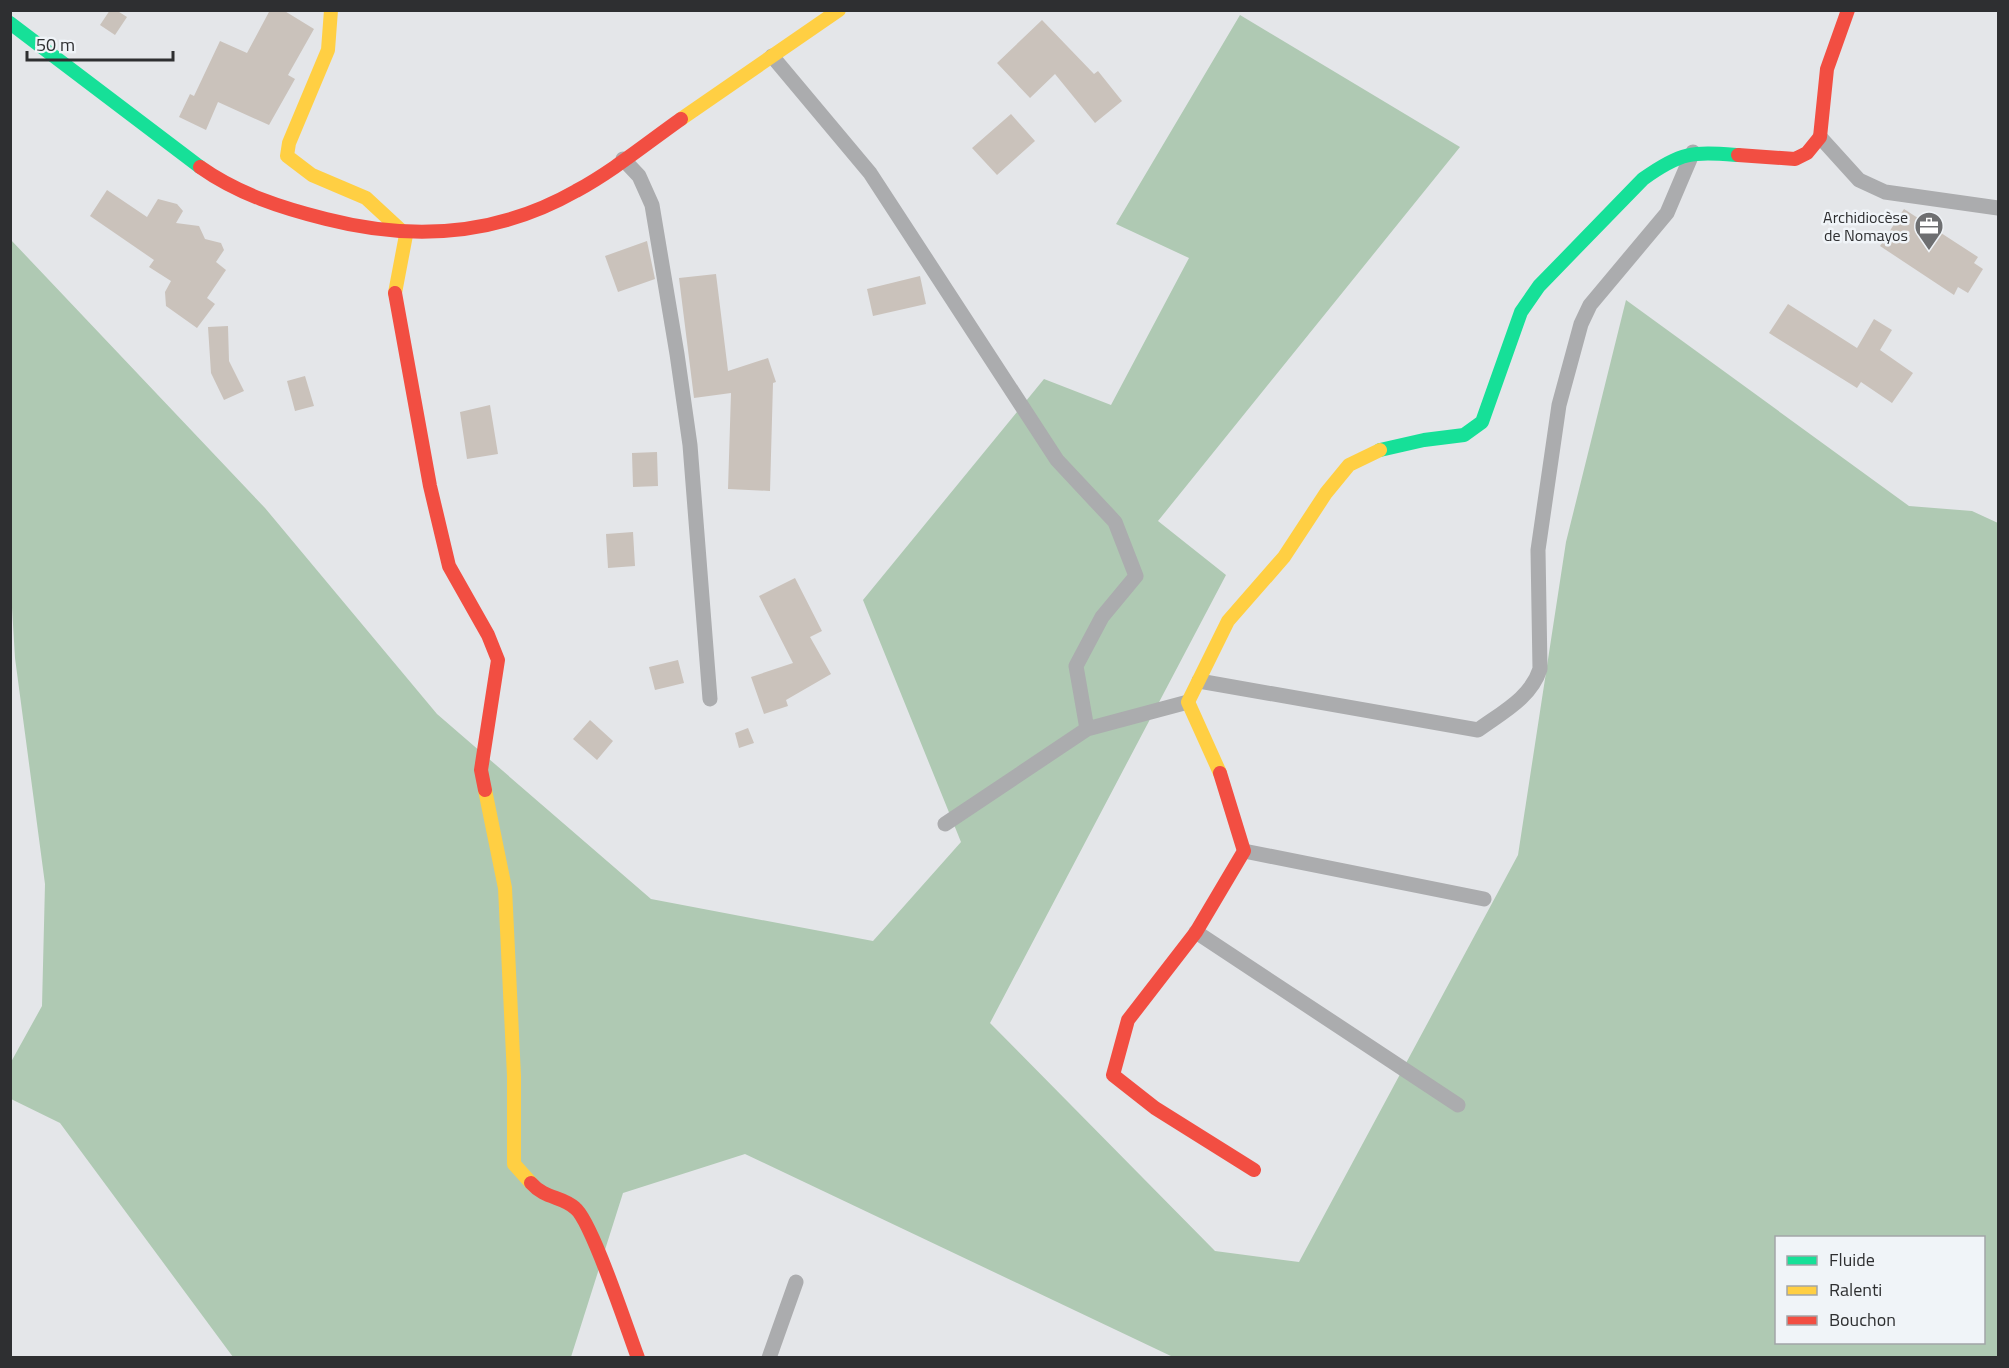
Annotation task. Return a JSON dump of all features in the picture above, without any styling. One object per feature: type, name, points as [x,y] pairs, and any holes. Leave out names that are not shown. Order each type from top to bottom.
[{"type":"street","points":[[331,10],[328,50],[289,143],[287,156],[295,166],[330,184],[362,195],[406,235]]},
{"type":"street","points":[[10,23],[218,178],[279,206],[346,225],[406,235],[455,232],[501,225],[543,210],[577,191],[839,10]]},
{"type":"street","points":[[945,824],[1087,729],[1188,702],[1228,621],[1284,557],[1326,493],[1348,465],[1371,452],[1424,440],[1464,435],[1482,422],[1521,312],[1539,286],[1643,179],[1662,165],[1693,152],[1795,159],[1807,153],[1820,137],[1827,69],[1848,10]]},
{"type":"street","points":[[772,56],[870,173],[1057,460],[1114,522],[1136,576],[1102,617],[1076,666],[1087,729]]},
{"type":"street","points":[[1820,137],[1859,180],[1885,192],[1998,208]]},
{"type":"street","points":[[1199,681],[1478,730],[1526,694],[1536,683],[1540,669],[1538,550],[1559,405],[1581,324],[1590,305],[1667,213],[1693,152]]},
{"type":"street","points":[[623,159],[639,176],[652,205],[677,354],[690,445],[710,699]]},
{"type":"street","points":[[406,235],[394,287],[430,486],[449,566],[488,635],[498,660],[481,770],[505,888],[514,1076],[514,1164],[540,1193],[576,1208],[595,1244],[638,1358]]},
{"type":"street","points":[[1188,702],[1218,767],[1244,851],[1196,932],[1128,1020],[1113,1075],[1155,1107],[1254,1170]]},
{"type":"street","points":[[1244,851],[1484,899]]},
{"type":"street","points":[[1196,932],[1458,1105]]},
{"type":"street","points":[[769,1358],[796,1282]]},
{"type":"green space","points":[[1240,15],[1460,147],[1158,521],[1226,575],[990,1023],[1215,1251],[1299,1262],[1518,855],[1566,542],[1626,300],[1909,506],[1972,511],[1998,523],[1998,1357],[1173,1357],[745,1154],[623,1193],[571,1357],[233,1357],[60,1123],[11,1099],[11,1062],[42,1006],[45,884],[15,658],[11,591],[11,240],[265,508],[437,714],[651,899],[873,941],[961,842],[863,600],[1044,379],[1111,405],[1189,258],[1116,224]]},
{"type":"building","points":[[110,10],[116,10],[127,17],[115,35],[100,25]]},
{"type":"building","points":[[270,10],[283,10],[314,29],[288,75],[295,79],[269,125],[218,102],[206,130],[179,117],[190,94],[194,96],[220,41],[247,53]]},
{"type":"building","points":[[1042,20],[1094,74],[1098,71],[1122,101],[1095,123],[1055,74],[1030,98],[997,63]]},
{"type":"building","points":[[1011,114],[1035,141],[997,175],[972,148]]},
{"type":"building","points":[[107,190],[147,217],[158,199],[177,204],[183,211],[176,223],[199,226],[205,239],[221,243],[224,250],[216,262],[226,270],[207,298],[215,304],[197,328],[166,306],[165,292],[171,281],[149,267],[154,260],[90,216]]},
{"type":"building","name":"Archidiocèse de Nomayos","points":[[1904,209],[1978,257],[1974,263],[1983,269],[1968,293],[1958,287],[1954,295],[1880,246]]},
{"type":"building","points":[[647,241],[655,279],[618,292],[605,256]]},
{"type":"building","points":[[716,274],[728,371],[768,358],[776,382],[773,383],[770,491],[728,489],[731,393],[694,398],[679,278]]},
{"type":"building","points":[[920,276],[926,304],[873,316],[867,289]]},
{"type":"building","points":[[1788,304],[1857,348],[1874,319],[1892,330],[1880,350],[1913,373],[1892,403],[1861,382],[1857,388],[1769,333]]},
{"type":"building","points":[[228,326],[229,361],[244,391],[224,400],[211,373],[208,327]]},
{"type":"building","points":[[305,376],[314,406],[295,411],[287,381]]},
{"type":"building","points":[[490,405],[498,454],[467,459],[460,412]]},
{"type":"building","points":[[657,452],[658,486],[633,487],[632,453]]},
{"type":"building","points":[[633,532],[635,566],[608,568],[606,534]]},
{"type":"building","points":[[795,578],[822,631],[810,637],[831,674],[786,700],[788,706],[764,714],[751,677],[793,663],[759,596]]},
{"type":"building","points":[[678,660],[684,683],[655,690],[649,667]]},
{"type":"building","points":[[590,720],[613,741],[597,760],[573,739]]},
{"type":"building","points":[[748,728],[754,743],[739,748],[735,733]]},
{"type":"traffic: fast","points":[[10,23],[200,167]]},
{"type":"traffic: fast","points":[[1380,450],[1424,440],[1464,435],[1482,422],[1521,312],[1539,286],[1643,179],[1656,170],[1688,155],[1738,155]]},
{"type":"traffic: slow","points":[[331,10],[328,50],[289,143],[287,156],[312,175],[366,198],[406,235],[395,293]]},
{"type":"traffic: slow","points":[[681,119],[839,10]]},
{"type":"traffic: slow","points":[[1220,773],[1188,702],[1228,621],[1284,557],[1326,493],[1349,465],[1380,450]]},
{"type":"traffic: slow","points":[[485,790],[505,888],[514,1076],[514,1164],[531,1183]]},
{"type":"traffic: jam","points":[[1738,155],[1795,159],[1807,153],[1820,137],[1827,69],[1848,10]]},
{"type":"traffic: jam","points":[[200,167],[230,185],[261,199],[326,219],[390,230],[422,232],[454,230],[516,217],[546,206],[603,175],[681,119]]},
{"type":"traffic: jam","points":[[395,293],[430,486],[449,566],[488,635],[498,660],[481,770],[485,790]]},
{"type":"traffic: jam","points":[[1220,773],[1244,851],[1196,932],[1128,1020],[1113,1075],[1155,1108],[1254,1170]]},
{"type":"traffic: jam","points":[[531,1183],[542,1192],[570,1204],[582,1217],[600,1254],[638,1358]]},
{"type":"place","name":"Archidiocèse de Nomayos","points":[[1929,252]]}]
